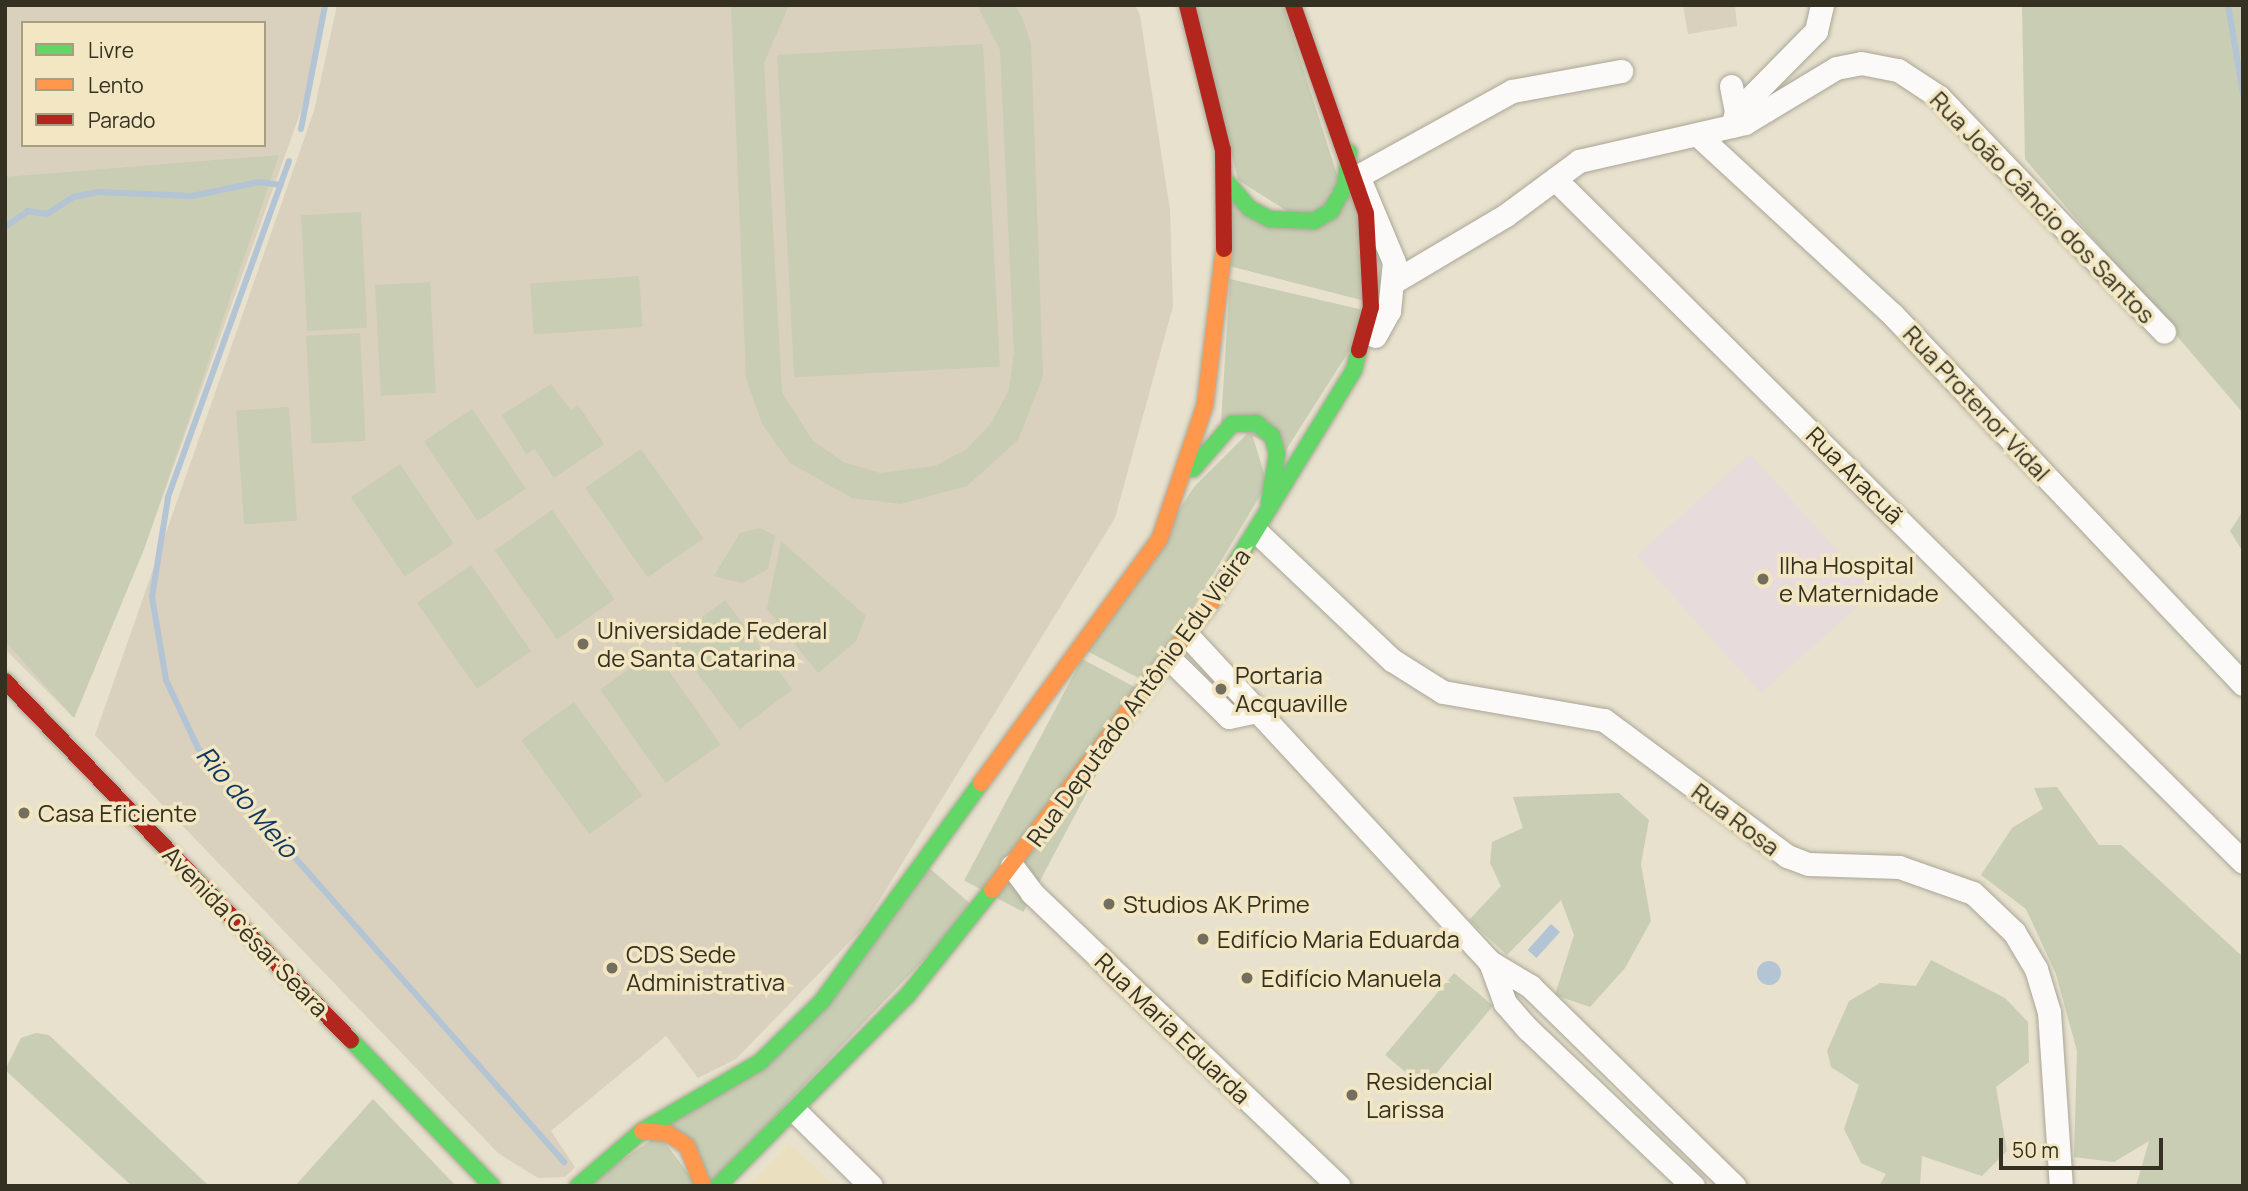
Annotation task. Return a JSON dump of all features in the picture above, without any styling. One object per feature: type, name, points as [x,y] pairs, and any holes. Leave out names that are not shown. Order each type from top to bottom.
[{"type":"main road","points":[[1181,486],[1221,321],[1225,180],[1217,111],[1187,5]]},
{"type":"main road","name":"Rua Deputado Antônio Edu Vieira","points":[[718,1186],[796,1112],[907,996],[1012,866],[1188,636],[1261,527],[1354,370],[1368,325],[1373,274],[1357,176],[1293,5]]},
{"type":"main road","points":[[1225,180],[1249,208],[1270,219],[1314,221],[1331,211],[1345,186],[1349,150]]},
{"type":"main road","points":[[578,1186],[642,1130],[760,1062],[830,992],[1133,584],[1181,486],[1219,435],[1232,424],[1256,423],[1272,436],[1277,453],[1261,527]]},
{"type":"main road","name":"Avenida César Seara","points":[[5,681],[492,1184]]},
{"type":"main road","points":[[642,1130],[667,1133],[687,1146],[703,1186]]},
{"type":"street","points":[[1734,119],[1816,31],[1822,5]]},
{"type":"street","name":"Rua João Câncio dos Santos","points":[[1395,281],[1595,154],[1699,136],[1836,68],[1861,63],[1898,70],[1962,118],[2164,332]]},
{"type":"street","points":[[1354,370],[1389,311],[1395,281],[1388,240],[1357,176],[1512,91],[1621,71]]},
{"type":"street","points":[[1731,86],[1734,119]]},
{"type":"street","name":"Rua Protenor Vidal","points":[[1699,136],[1892,314],[2243,684]]},
{"type":"street","name":"Rua Aracuã","points":[[1555,179],[2243,862]]},
{"type":"street","name":"Rua Rosa","points":[[1261,527],[1392,660],[1443,692],[1604,720],[1787,856],[1919,872],[1973,894],[2014,932],[2046,1001],[2061,1186]]},
{"type":"street","points":[[1188,636],[1248,698],[1252,712],[1490,962],[1530,986],[1734,1186]]},
{"type":"street","points":[[1171,660],[1229,717],[1252,712]]},
{"type":"street","name":"Rua Maria Eduarda","points":[[1012,866],[1032,893],[1339,1186]]},
{"type":"street","points":[[1490,962],[1505,1003],[1528,1029],[1693,1186]]},
{"type":"street","points":[[796,1112],[871,1186]]},
{"type":"street","points":[[1660,1154],[1678,1133]]},
{"type":"shaded area","points":[[5,5],[324,5],[302,108],[144,549],[74,718],[5,649]]},
{"type":"shaded area","name":"Universidade Federal de Santa Catarina","points":[[337,5],[1135,5],[1140,15],[1170,210],[1173,306],[1115,518],[861,930],[736,1059],[698,1078],[666,1036],[551,1131],[575,1167],[565,1177],[538,1178],[498,1153],[95,735],[314,111]]},
{"type":"shaded area","points":[[1683,5],[1735,5],[1737,26],[1688,34]]},
{"type":"shaded area","name":"Ilha Hospital e Maternidade","points":[[1750,454],[1874,591],[1761,693],[1637,556]]},
{"type":"shaded area","points":[[789,1144],[835,1186],[749,1186]]},
{"type":"green space","points":[[731,5],[789,5],[764,63],[782,392],[812,440],[843,462],[880,473],[935,466],[967,449],[992,422],[1009,390],[1014,353],[1000,50],[977,5],[1015,5],[1023,20],[1031,44],[1043,376],[1018,440],[967,486],[900,504],[852,498],[790,463],[762,424],[746,378]]},
{"type":"green space","points":[[1195,5],[1283,5],[1340,184],[1298,218],[1238,180]]},
{"type":"green space","points":[[2022,5],[2243,5],[2243,413],[2025,159]]},
{"type":"green space","points":[[983,44],[1000,367],[794,377],[777,55]]},
{"type":"green space","points":[[279,155],[144,549],[74,718],[5,641],[5,177]]},
{"type":"green space","points":[[1355,181],[1365,301],[1229,266],[1231,195],[1267,225]]},
{"type":"green space","points":[[361,212],[367,328],[307,331],[301,215]]},
{"type":"green space","points":[[639,276],[643,327],[534,334],[530,284]]},
{"type":"green space","points":[[1230,279],[1363,310],[1356,340],[1286,450],[1221,423]]},
{"type":"green space","points":[[430,282],[436,393],[381,396],[375,285]]},
{"type":"green space","points":[[360,333],[366,441],[312,444],[306,336]]},
{"type":"green space","points":[[551,384],[571,410],[578,405],[604,444],[554,478],[535,449],[526,454],[502,415]]},
{"type":"green space","points":[[289,407],[297,521],[244,524],[236,411]]},
{"type":"green space","points":[[472,409],[526,489],[478,521],[424,441]]},
{"type":"green space","points":[[1251,430],[1267,484],[1148,683],[1087,651],[1194,487]]},
{"type":"green space","points":[[641,449],[704,538],[648,577],[585,488]]},
{"type":"green space","points":[[400,464],[454,544],[405,577],[351,497]]},
{"type":"green space","points":[[552,510],[615,599],[557,639],[495,550]]},
{"type":"green space","points":[[2243,511],[2243,552],[2230,531]]},
{"type":"green space","points":[[760,528],[775,536],[768,569],[742,583],[714,576],[740,533]]},
{"type":"green space","points":[[781,541],[866,616],[856,641],[818,673],[767,609]]},
{"type":"green space","points":[[471,565],[531,651],[477,689],[417,603]]},
{"type":"green space","points":[[725,600],[792,689],[740,729],[672,640]]},
{"type":"green space","points":[[655,651],[720,744],[666,783],[600,689]]},
{"type":"green space","points":[[1082,659],[1141,690],[1023,912],[964,881]]},
{"type":"green space","points":[[574,702],[642,796],[590,834],[521,740]]},
{"type":"green space","points":[[2057,787],[2099,845],[2121,845],[2243,957],[2243,1186],[2136,1186],[2149,1141],[2114,1162],[2074,1157],[2077,1051],[2056,974],[2026,909],[1981,875],[2012,828],[2043,809],[2034,788]]},
{"type":"green space","points":[[1619,793],[1649,820],[1641,864],[1651,921],[1625,968],[1590,1007],[1555,995],[1574,935],[1561,900],[1507,955],[1469,920],[1501,886],[1490,863],[1492,842],[1523,828],[1513,797]]},
{"type":"green space","points":[[927,866],[974,907],[709,1185],[661,1126],[756,1073]]},
{"type":"green space","points":[[1931,960],[2005,998],[2028,1022],[2029,1062],[1996,1087],[2007,1151],[1982,1176],[1922,1156],[1920,1186],[1879,1186],[1886,1174],[1861,1163],[1844,1129],[1859,1085],[1831,1067],[1827,1051],[1849,1001],[1880,983],[1916,986]]},
{"type":"green space","points":[[1454,973],[1493,1006],[1424,1088],[1385,1055]]},
{"type":"green space","points":[[36,1033],[49,1035],[209,1186],[132,1186],[5,1070],[21,1038]]},
{"type":"green space","points":[[373,1099],[456,1186],[295,1186]]},
{"type":"green space","points":[[659,1135],[698,1186],[584,1186]]},
{"type":"water","points":[[1551,924],[1560,932],[1536,958],[1528,950]]},
{"type":"water","points":[[1769,961],[1777,965],[1781,973],[1777,981],[1769,985],[1761,981],[1757,973],[1761,965]]},
{"type":"waterway","name":"Rio do Meio","points":[[301,129],[325,5]]},
{"type":"waterway","points":[[2228,5],[2243,94]]},
{"type":"waterway","name":"Rio do Meio","points":[[289,161],[168,498],[152,597],[166,680],[198,748],[564,1162]]},
{"type":"waterway","points":[[5,227],[28,211],[47,214],[73,197],[99,192],[192,196],[259,182],[281,185]]},
{"type":"traffic: fast","points":[[1225,180],[1249,208],[1270,219],[1314,221],[1331,211],[1345,186],[1349,152]]},
{"type":"traffic: fast","points":[[1213,600],[1354,370],[1359,350]]},
{"type":"traffic: fast","points":[[1193,469],[1232,424],[1256,423],[1272,436],[1277,454],[1269,503]]},
{"type":"traffic: fast","points":[[578,1186],[642,1131],[760,1062],[822,1001],[981,783]]},
{"type":"traffic: fast","points":[[718,1186],[907,996],[992,890]]},
{"type":"traffic: fast","points":[[351,1040],[492,1186]]},
{"type":"traffic: slow","points":[[981,783],[1160,538],[1205,405],[1224,249]]},
{"type":"traffic: slow","points":[[992,890],[1213,600]]},
{"type":"traffic: slow","points":[[642,1131],[667,1133],[687,1146],[703,1186]]},
{"type":"traffic: jam","points":[[1187,5],[1223,150],[1224,249]]},
{"type":"traffic: jam","points":[[1293,5],[1366,213],[1371,307],[1359,350]]},
{"type":"traffic: jam","points":[[5,681],[351,1040]]},
{"type":"place","name":"Ilha Hospital e Maternidade","points":[[1763,579]]},
{"type":"place","name":"Universidade Federal de Santa Catarina","points":[[583,644]]},
{"type":"place","name":"Portaria Acquaville","points":[[1221,689]]},
{"type":"place","name":"Casa Eficiente","points":[[24,813]]},
{"type":"place","name":"Studios AK Prime","points":[[1109,904]]},
{"type":"place","name":"Edifício Maria Eduarda","points":[[1203,939]]},
{"type":"place","name":"CDS Sede Administrativa","points":[[612,968]]},
{"type":"place","name":"Edifício Manuela","points":[[1247,978]]},
{"type":"place","name":"Residencial Larissa","points":[[1352,1095]]}]
